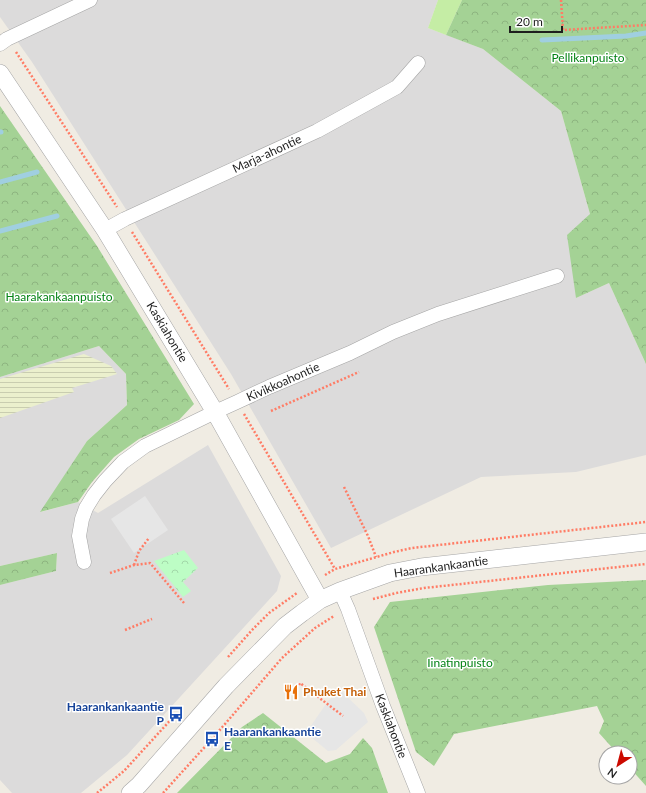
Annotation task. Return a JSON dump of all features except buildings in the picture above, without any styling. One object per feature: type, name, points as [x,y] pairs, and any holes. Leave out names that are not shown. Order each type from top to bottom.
[{"type":"street","points":[[4,41],[90,0]]},
{"type":"street","name":"Marja-ahontie","points":[[105,230],[125,219],[317,131],[397,87],[418,63]]},
{"type":"street","name":"Kaskiahontie","points":[[0,73],[105,230],[215,412],[320,600]]},
{"type":"street","name":"Kivikkoahontie","points":[[84,562],[79,536],[82,519],[86,508],[104,481],[123,462],[144,446],[269,387],[350,353],[393,332],[438,314],[557,276]]},
{"type":"street","name":"Haarankankaantie","points":[[130,793],[139,785],[226,686],[285,626],[320,600],[390,573],[421,567],[646,542]]},
{"type":"street","name":"Kaskiahontie","points":[[340,591],[383,706],[418,793]]},
{"type":"path","points":[[562,0],[562,30],[646,26]]},
{"type":"path","points":[[4,41],[125,219],[237,402],[335,569]]},
{"type":"path","points":[[271,411],[359,372]]},
{"type":"path","points":[[344,487],[368,536],[376,557]]},
{"type":"path","points":[[134,565],[139,551],[149,538]]},
{"type":"path","points":[[110,573],[134,565],[150,563],[184,603]]},
{"type":"path","points":[[348,609],[370,600],[424,588],[646,564]]},
{"type":"path","points":[[164,793],[282,658],[315,628],[335,616]]},
{"type":"path","points":[[125,630],[152,619]]},
{"type":"path","points":[[299,685],[300,683],[317,698],[342,716]]},
{"type":"shaded area","points":[[0,0],[438,0],[428,28],[483,49],[561,111],[590,214],[576,298],[609,283],[646,364],[646,455],[576,472],[481,477],[331,548],[231,374],[32,62],[0,17]]},
{"type":"shaded area","points":[[99,346],[126,374],[127,405],[87,441],[41,512],[78,502],[98,513],[208,445],[281,576],[277,591],[127,755],[81,793],[12,793],[0,780],[0,585],[56,571],[57,553],[0,566],[0,377]]},
{"type":"shaded area","points":[[145,496],[168,530],[134,553],[111,519]]},
{"type":"shaded area","points":[[341,691],[364,713],[368,722],[336,750],[328,751],[306,733],[328,701]]},
{"type":"green space","points":[[438,0],[462,0],[446,35],[428,28]]},
{"type":"green space","name":"Pellikanpuisto","points":[[462,0],[646,0],[646,364],[609,283],[576,298],[567,235],[590,214],[561,111],[483,49],[446,35]]},
{"type":"green space","name":"Haarakankaanpuisto","points":[[0,106],[97,246],[194,404],[179,420],[139,439],[114,457],[92,482],[78,502],[40,512],[87,441],[127,405],[126,374],[99,346],[0,377]]},
{"type":"green space","points":[[84,354],[111,366],[117,374],[72,388],[74,392],[0,418],[0,379]]},
{"type":"green space","points":[[184,550],[198,568],[183,582],[191,591],[183,597],[154,561]]},
{"type":"green space","points":[[57,553],[56,571],[0,585],[0,566]]},
{"type":"green space","name":"Iinatinpuisto","points":[[646,580],[646,786],[638,777],[638,745],[610,745],[599,733],[604,721],[597,706],[454,734],[434,766],[416,752],[374,627],[390,602],[548,585]]},
{"type":"green space","points":[[263,713],[326,763],[350,754],[363,738],[372,748],[388,793],[177,793],[242,727]]},
{"type":"waterway","points":[[542,40],[626,36],[646,33]]},
{"type":"waterway","points":[[0,182],[37,172]]},
{"type":"waterway","points":[[0,231],[57,216]]},
{"type":"place","name":"Phuket Thai","points":[[291,692]]},
{"type":"place","name":"Haarankankaantie P","points":[[176,714]]},
{"type":"place","name":"Haarankankaantie E","points":[[212,739]]}]
